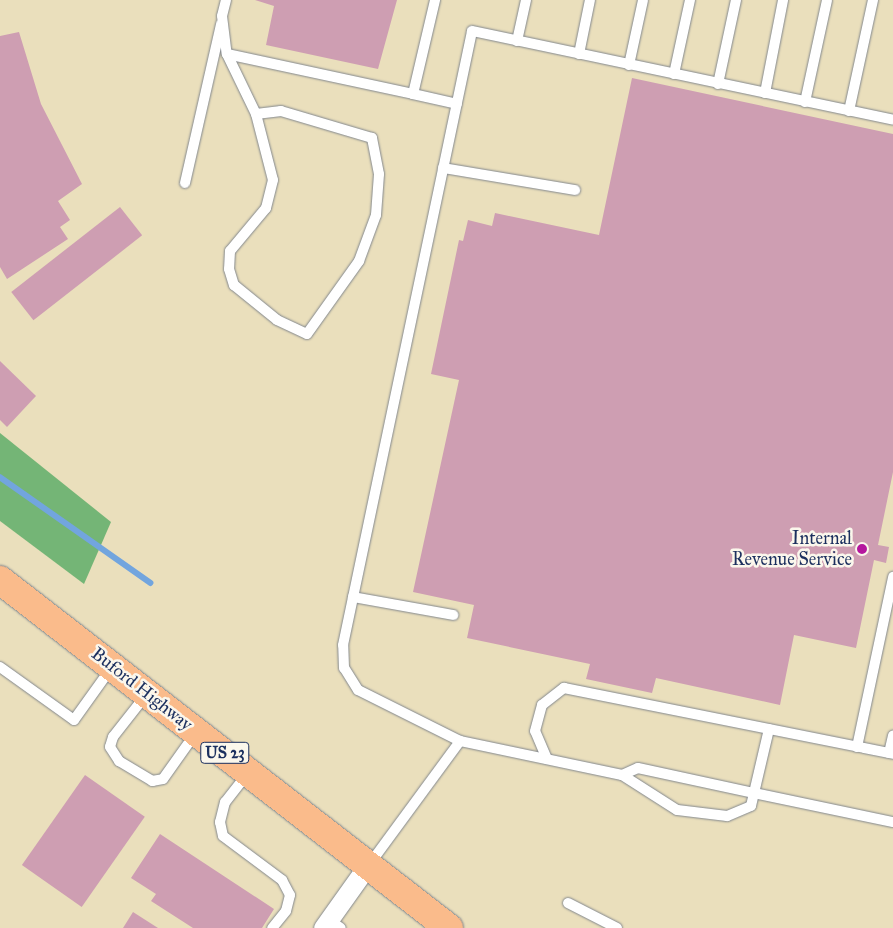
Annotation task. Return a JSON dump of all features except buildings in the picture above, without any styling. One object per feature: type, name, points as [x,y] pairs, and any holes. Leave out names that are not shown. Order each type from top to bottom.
[{"type":"main road","name":"Buford Highway","points":[[0,580],[450,928]]},
{"type":"street","points":[[331,925],[368,865]]},
{"type":"lane","points":[[185,183],[226,0]]},
{"type":"lane","points":[[413,94],[435,0]]},
{"type":"lane","points":[[517,41],[526,0]]},
{"type":"lane","points":[[579,54],[590,0]]},
{"type":"lane","points":[[629,65],[643,0]]},
{"type":"lane","points":[[674,74],[690,0]]},
{"type":"lane","points":[[718,84],[736,0]]},
{"type":"lane","points":[[765,93],[783,0]]},
{"type":"lane","points":[[805,102],[827,0]]},
{"type":"lane","points":[[849,111],[873,0]]},
{"type":"lane","points":[[222,16],[228,54],[256,114],[273,180],[266,208],[230,251],[228,268],[234,285],[277,320],[307,334],[359,261],[376,215],[379,174],[372,138],[280,111],[256,114]]},
{"type":"lane","points":[[769,729],[751,806],[727,816],[707,814],[659,802],[622,775],[460,741],[393,711],[358,690],[344,668],[343,645],[472,31],[893,120]]},
{"type":"lane","points":[[228,54],[457,104]]},
{"type":"lane","points":[[443,168],[575,190]]},
{"type":"lane","points":[[857,746],[893,577]]},
{"type":"lane","points":[[353,597],[453,615]]},
{"type":"lane","points":[[0,667],[64,715],[74,720],[113,666]]},
{"type":"lane","points":[[547,759],[535,731],[542,705],[564,688],[891,753],[893,735]]},
{"type":"lane","points":[[148,693],[113,736],[110,747],[119,761],[152,781],[163,779],[197,731]]},
{"type":"lane","points":[[368,865],[460,741]]},
{"type":"lane","points":[[622,775],[638,768],[893,822]]},
{"type":"lane","points":[[249,772],[225,802],[220,822],[223,836],[282,880],[290,895],[286,911],[272,928]]},
{"type":"lane","points":[[568,903],[617,928]]},
{"type":"green space","points":[[0,433],[111,522],[84,584],[0,521]]},
{"type":"waterway","points":[[0,477],[151,583]]},
{"type":"place","name":"Internal Revenue Service","points":[[862,549]]}]
